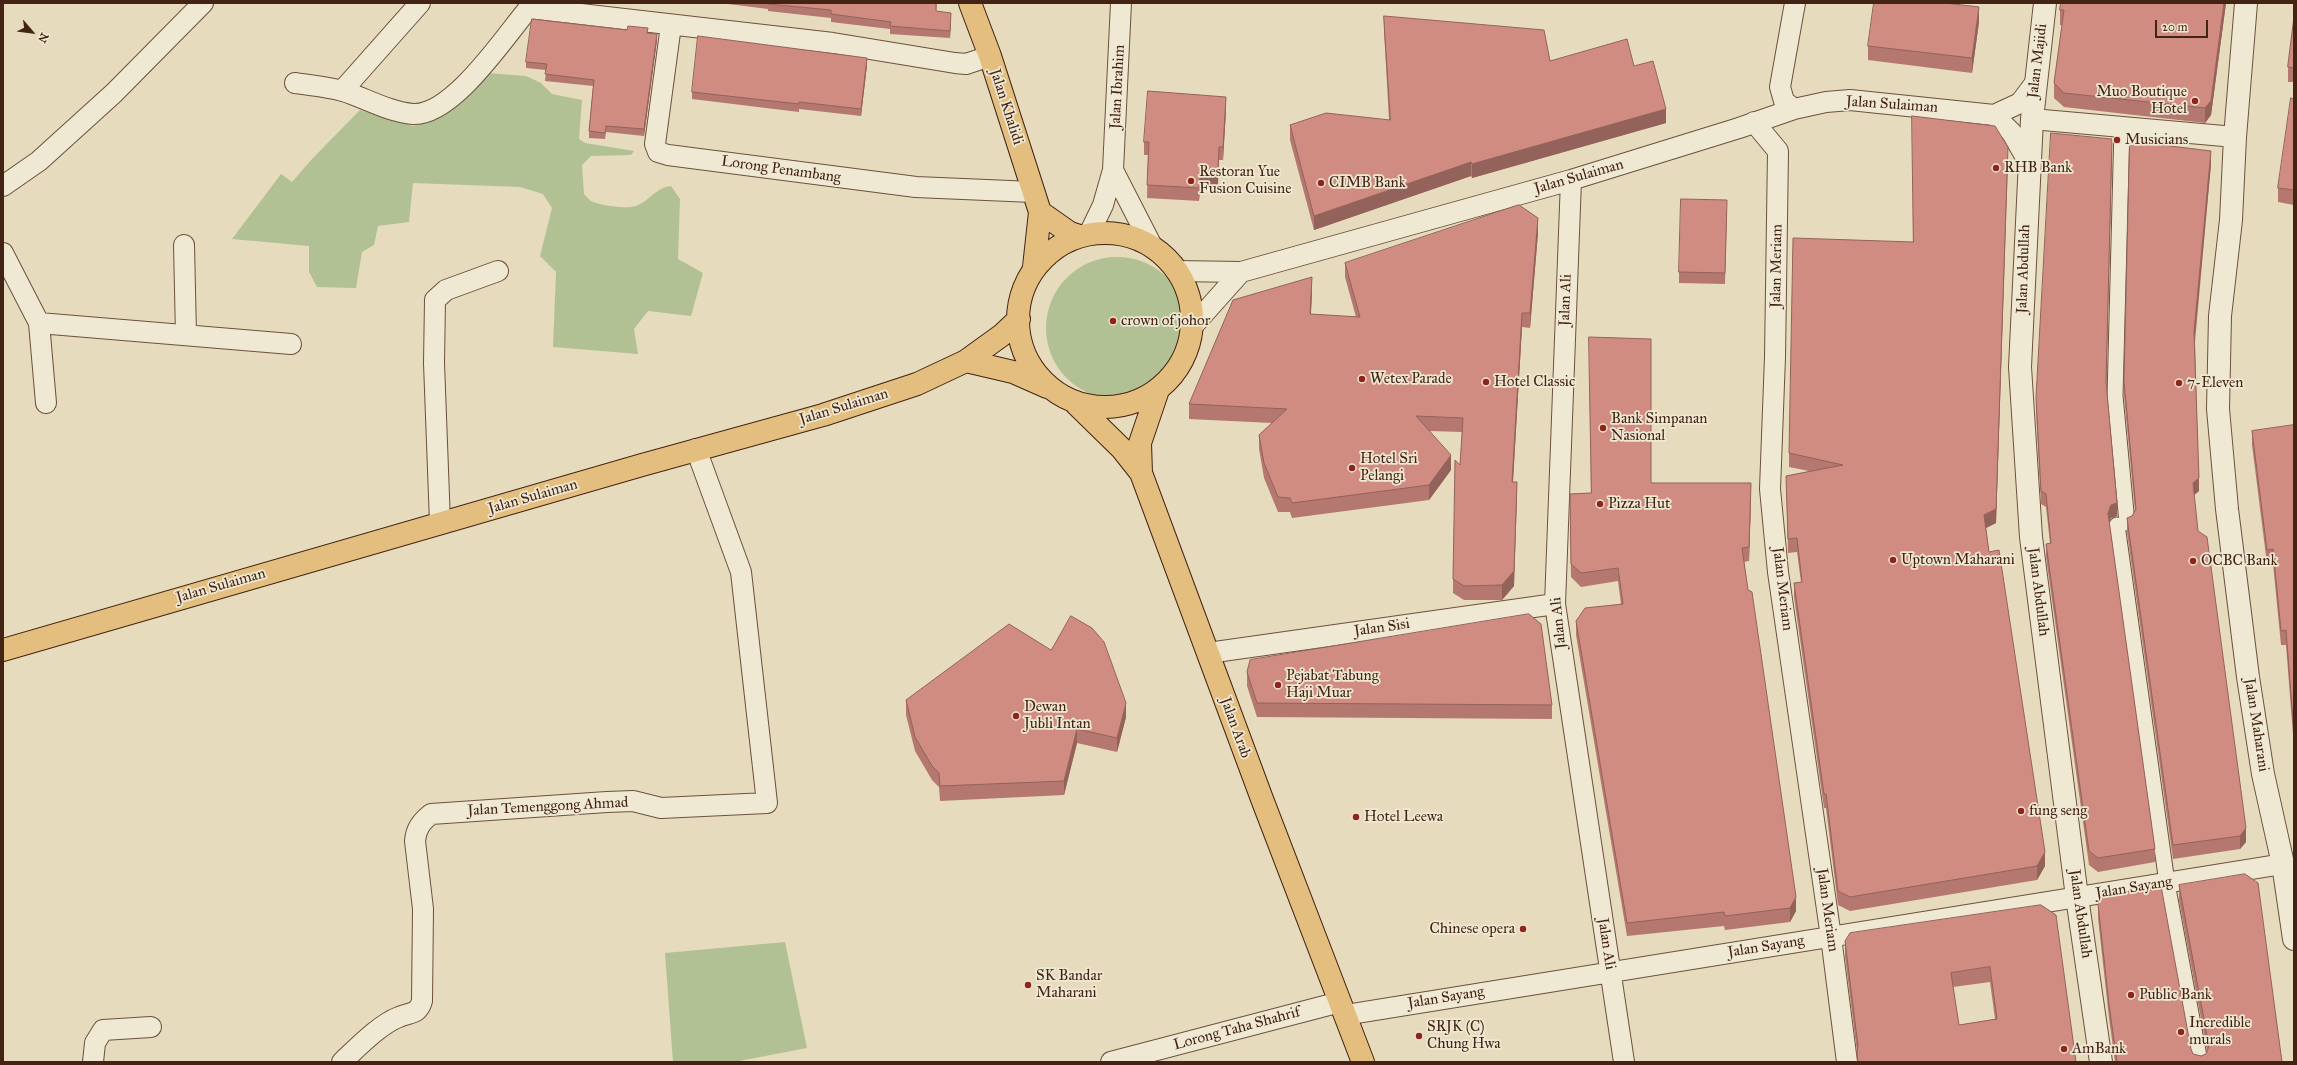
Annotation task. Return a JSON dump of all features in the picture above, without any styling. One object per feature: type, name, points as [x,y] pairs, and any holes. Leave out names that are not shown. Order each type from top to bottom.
[{"type":"main road","name":"Jalan Khalidi","points":[[970,3],[990,56],[1040,212]]},
{"type":"main road","points":[[1057,392],[1041,379],[1029,362],[1019,318],[1021,300],[1034,266],[1040,212],[1070,233],[1084,235],[1112,232],[1134,238],[1153,248],[1176,270],[1186,288],[1191,308],[1191,328],[1186,352],[1174,373],[1158,390],[1140,401],[1119,408],[1098,409],[1077,405]]},
{"type":"main road","points":[[1034,266],[1054,248],[1084,235]]},
{"type":"main road","name":"Jalan Sulaiman","points":[[3,650],[440,523],[823,415],[910,387],[966,362],[1002,335],[1019,318]]},
{"type":"main road","points":[[966,362],[1013,372],[1036,381],[1057,392],[1077,405],[1122,449],[1141,473]]},
{"type":"main road","name":"Jalan Arab","points":[[1158,390],[1140,443],[1141,473],[1262,799],[1363,1062]]},
{"type":"street","points":[[3,186],[39,161],[114,92],[203,3]]},
{"type":"street","points":[[342,91],[420,3]]},
{"type":"street","name":"Jalan Ibrahim","points":[[1084,235],[1103,205],[1113,170],[1121,3]]},
{"type":"street","points":[[1794,109],[1784,101],[1780,87],[1795,3]]},
{"type":"street","name":"Jalan Majidi","points":[[2032,119],[2045,3]]},
{"type":"street","name":"Jalan Maharani","points":[[2246,3],[2235,138],[2231,220],[2220,316],[2218,409],[2227,509],[2248,677],[2263,774],[2283,864],[2294,939]]},
{"type":"street","points":[[295,83],[342,91],[402,112],[414,114],[424,112],[436,108],[476,74],[508,32],[529,8],[833,43],[955,63],[966,64],[990,56]]},
{"type":"street","name":"Lorong Penambang","points":[[671,25],[655,144],[658,152],[675,156],[916,187],[1033,192]]},
{"type":"street","points":[[2029,163],[2012,133],[1994,115],[2020,103],[2035,83]]},
{"type":"street","name":"Jalan Sulaiman","points":[[1176,270],[1241,272],[1571,180],[1794,109],[1826,102],[1850,100],[1994,115]]},
{"type":"street","points":[[2032,119],[2235,138]]},
{"type":"street","name":"Jalan Abdullah","points":[[2032,119],[2020,367],[2031,537],[2077,897],[2102,1062]]},
{"type":"street","name":"Jalan Meriam","points":[[1754,122],[1778,151],[1775,349],[1770,489],[1778,572],[1831,937],[1847,1062]]},
{"type":"street","points":[[2122,127],[2115,396],[2122,524],[2167,883],[2200,1062]]},
{"type":"street","points":[[1113,170],[1153,248]]},
{"type":"street","name":"Jalan Ali","points":[[1571,180],[1555,604],[1624,1062]]},
{"type":"street","points":[[184,244],[186,335]]},
{"type":"street","points":[[3,253],[38,323],[46,403]]},
{"type":"street","points":[[440,523],[434,363],[435,300],[446,290],[498,271]]},
{"type":"street","points":[[1191,328],[1241,272]]},
{"type":"street","points":[[38,323],[291,344]]},
{"type":"street","name":"Jalan Temenggong Ahmad","points":[[342,1062],[379,1030],[398,1017],[415,1013],[420,1008],[422,1001],[423,909],[415,842],[416,833],[422,821],[431,814],[633,801],[661,808],[767,803],[741,572],[696,450]]},
{"type":"street","name":"Jalan Sisi","points":[[1208,653],[1555,604]]},
{"type":"street","name":"Jalan Sayang","points":[[1342,1008],[1610,972],[2283,864]]},
{"type":"street","name":"Lorong Taha Shahrif","points":[[1111,1062],[1342,1008]]},
{"type":"street","points":[[93,1062],[95,1043],[103,1030],[151,1027]]},
{"type":"green space","points":[[487,73],[526,76],[541,83],[552,94],[582,100],[579,139],[585,143],[634,151],[631,155],[591,156],[582,165],[584,194],[589,200],[614,207],[636,206],[646,201],[661,189],[671,186],[680,199],[678,259],[703,273],[691,316],[648,311],[634,329],[638,354],[553,347],[556,272],[540,256],[552,208],[543,194],[520,187],[413,183],[409,222],[378,226],[374,245],[362,252],[356,288],[317,287],[309,272],[309,246],[232,239],[281,174],[292,182],[312,159],[360,110],[413,126],[435,118]]},
{"type":"green space","points":[[1110,257],[1124,257],[1151,265],[1172,283],[1183,301],[1187,314],[1187,342],[1180,362],[1162,383],[1151,391],[1138,396],[1124,399],[1110,399],[1083,391],[1062,373],[1054,362],[1049,349],[1046,335],[1046,321],[1054,294],[1072,273],[1083,265],[1096,260]]},
{"type":"green space","points":[[785,942],[807,1048],[734,1062],[673,1062],[665,953]]},
{"type":"building","points":[[768,3],[936,3],[936,11],[951,13],[950,31],[890,26],[891,22],[831,14],[831,10]]},
{"type":"building","points":[[1874,3],[1945,3],[1979,7],[1972,58],[1868,46]]},
{"type":"building","points":[[2061,3],[2224,3],[2211,101],[2205,108],[2064,93],[2054,83],[2064,10],[2060,10]]},
{"type":"building","points":[[1384,16],[1544,30],[1550,61],[1627,39],[1634,66],[1653,61],[1666,109],[1472,164],[1471,162],[1314,216],[1290,125],[1326,113],[1390,120]]},
{"type":"building","points":[[2294,17],[2294,68],[2288,67]]},
{"type":"building","points":[[532,19],[627,30],[628,26],[648,28],[647,33],[657,34],[644,129],[606,126],[605,133],[589,131],[594,80],[545,74],[547,64],[526,62]]},
{"type":"building","points":[[698,36],[867,58],[861,109],[799,102],[799,104],[692,92]]},
{"type":"building","points":[[1148,91],[1226,97],[1223,147],[1219,147],[1218,170],[1200,176],[1199,188],[1147,185],[1149,142],[1144,142]]},
{"type":"building","points":[[2291,98],[2294,99],[2294,190],[2278,188]]},
{"type":"building","points":[[1912,116],[1995,126],[2008,147],[1996,509],[1984,515],[1989,552],[1999,550],[2045,852],[2037,866],[1850,897],[1838,891],[1826,794],[1824,794],[1794,583],[1802,582],[1797,538],[1788,539],[1786,476],[1843,465],[1789,453],[1793,238],[1913,242]]},
{"type":"building","points":[[2051,133],[2112,139],[2106,382],[2117,503],[2111,505],[2108,513],[2155,849],[2098,858],[2089,851],[2046,544],[2051,543],[2046,494],[2041,491],[2036,398]]},
{"type":"building","points":[[2130,141],[2211,151],[2194,332],[2199,478],[2193,483],[2198,531],[2207,537],[2246,828],[2240,836],[2173,845],[2127,518],[2132,516],[2136,509],[2124,382]]},
{"type":"building","points":[[1681,199],[1727,200],[1725,273],[1679,272]]},
{"type":"building","points":[[1519,205],[1538,218],[1530,313],[1522,313],[1512,482],[1517,482],[1514,571],[1502,585],[1464,586],[1453,579],[1455,460],[1460,465],[1463,418],[1416,416],[1451,455],[1429,485],[1292,503],[1290,498],[1278,497],[1264,463],[1259,435],[1287,409],[1189,404],[1233,300],[1312,277],[1310,314],[1360,317],[1345,263]]},
{"type":"building","points":[[1589,337],[1651,339],[1651,483],[1751,483],[1749,547],[1742,548],[1748,590],[1752,592],[1796,897],[1790,908],[1725,916],[1724,912],[1627,923],[1576,621],[1585,608],[1623,604],[1618,568],[1581,573],[1571,564],[1570,494],[1591,493]]},
{"type":"building","points":[[2294,425],[2294,733],[2286,630],[2281,631],[2273,549],[2267,550],[2252,431]]},
{"type":"building","points":[[1529,614],[1541,624],[1552,705],[1257,703],[1247,672],[1250,660]]},
{"type":"building","name":"Dewan Jubli Intan","points":[[1071,616],[1092,628],[1104,642],[1126,703],[1117,738],[1077,729],[1064,781],[940,786],[939,773],[932,766],[915,737],[906,700],[1009,624],[1051,650]]},
{"type":"building","points":[[2245,874],[2258,883],[2282,1062],[2117,1062],[2098,904],[2100,896],[2161,886],[2191,1049],[2193,1054],[2201,1056],[2206,1054],[2209,1046],[2179,885]]},
{"type":"building","points":[[2041,905],[2056,915],[2076,1062],[1858,1062],[1858,1046],[1845,941],[1850,933]],"holes":[[[1990,967],[1997,1019],[1959,1025],[1951,973]]]},
{"type":"place","name":"Muo Boutique Hotel","points":[[2195,101]]},
{"type":"place","name":"Musicians","points":[[2117,140]]},
{"type":"place","name":"RHB Bank","points":[[1996,168]]},
{"type":"place","name":"Restoran Yue Fusion Cuisine","points":[[1191,181]]},
{"type":"place","name":"CIMB Bank","points":[[1321,183]]},
{"type":"place","name":"crown of johor","points":[[1113,321]]},
{"type":"place","name":"Wetex Parade","points":[[1362,379]]},
{"type":"place","name":"Hotel Classic","points":[[1486,382]]},
{"type":"place","name":"7-Eleven","points":[[2179,383]]},
{"type":"place","name":"Bank Simpanan Nasional","points":[[1603,428]]},
{"type":"place","name":"Hotel Sri Pelangi","points":[[1352,468]]},
{"type":"place","name":"Pizza Hut","points":[[1600,504]]},
{"type":"place","name":"Uptown Maharani","points":[[1893,560]]},
{"type":"place","name":"OCBC Bank","points":[[2193,561]]},
{"type":"place","name":"Pejabat Tabung Haji Muar","points":[[1278,685]]},
{"type":"place","name":"Dewan Jubli Intan","points":[[1016,716]]},
{"type":"place","name":"fung seng","points":[[2021,811]]},
{"type":"place","name":"Hotel Leewa","points":[[1356,817]]},
{"type":"place","name":"Chinese opera","points":[[1523,929]]},
{"type":"place","name":"SK Bandar Maharani","points":[[1028,985]]},
{"type":"place","name":"Public Bank","points":[[2131,995]]},
{"type":"place","name":"Incredible murals","points":[[2181,1032]]},
{"type":"place","name":"SRJK (C) Chung Hwa","points":[[1419,1036]]},
{"type":"place","name":"AmBank","points":[[2064,1049]]}]
